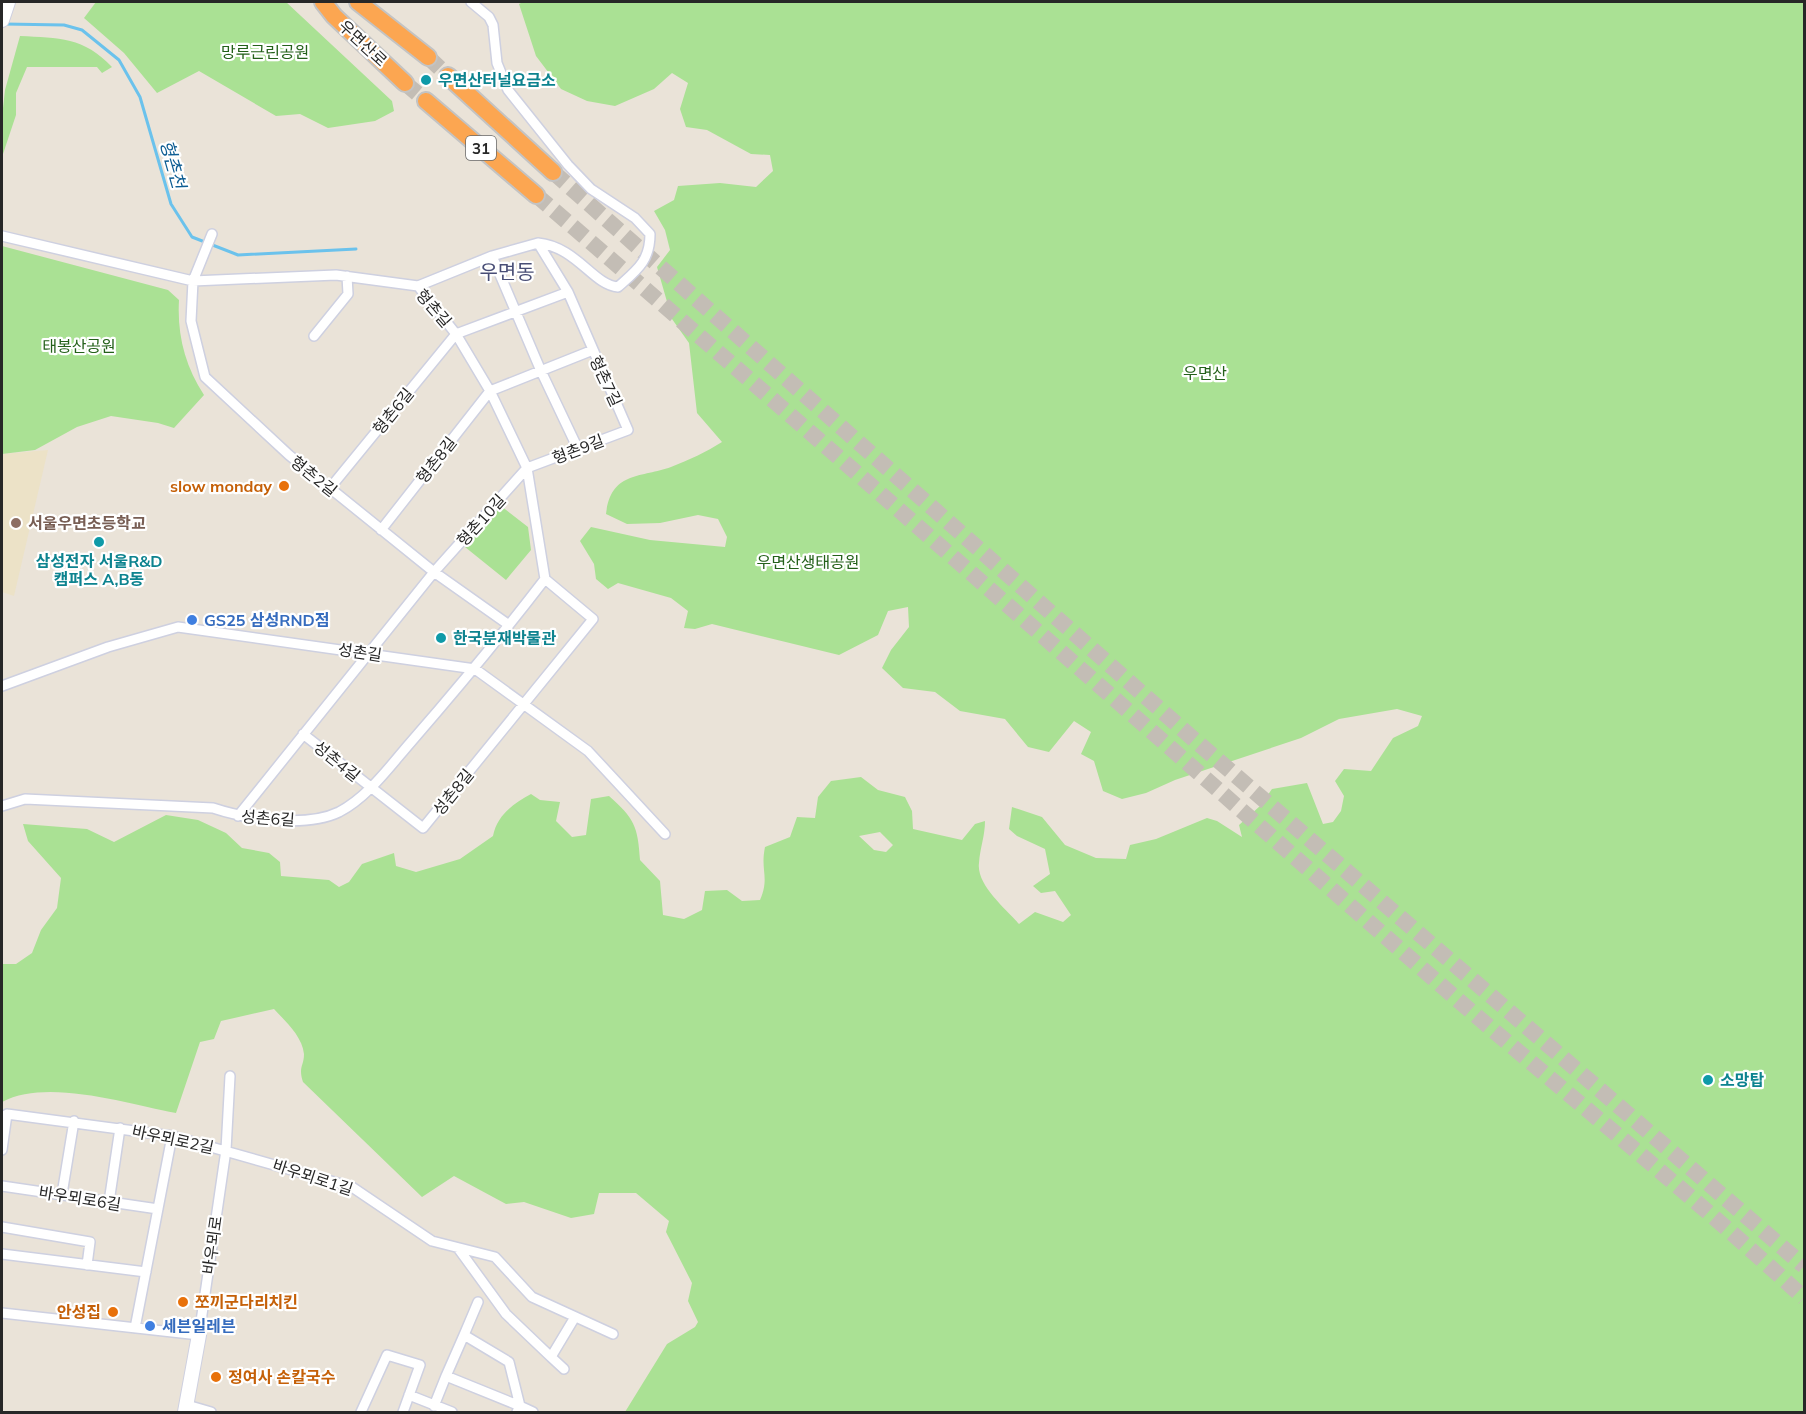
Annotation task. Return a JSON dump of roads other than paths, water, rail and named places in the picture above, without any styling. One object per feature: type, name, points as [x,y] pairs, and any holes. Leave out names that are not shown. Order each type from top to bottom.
[{"type":"highway","points":[[310,2],[334,16]]},
{"type":"highway","name":"우면산로","points":[[323,2],[334,16],[405,83]]},
{"type":"highway","name":"우면산로","points":[[358,2],[428,57]]},
{"type":"highway","name":"31","points":[[448,76],[553,172]]},
{"type":"highway","name":"31","points":[[426,101],[536,195]]},
{"type":"street","points":[[2,17],[8,2]]},
{"type":"street","points":[[418,286],[492,256],[538,243],[555,244],[583,263],[608,286],[618,287],[636,272],[650,252],[650,234],[635,218],[591,189],[568,165],[508,90],[497,63],[493,25],[489,16],[471,2]]},
{"type":"street","name":"형촌2길","points":[[212,234],[193,281],[191,321],[204,377],[289,455],[381,530],[434,572],[509,625]]},
{"type":"street","name":"형촌길","points":[[2,236],[193,281],[347,276],[418,286],[456,334],[490,391],[527,468],[545,579]]},
{"type":"street","points":[[538,243],[568,292],[592,350]]},
{"type":"street","points":[[492,256],[540,370],[578,448]]},
{"type":"street","points":[[314,336],[348,294],[347,276]]},
{"type":"street","points":[[456,334],[568,292]]},
{"type":"street","name":"형촌6길","points":[[330,488],[456,334]]},
{"type":"street","name":"형촌7길","points":[[490,391],[592,350],[628,430]]},
{"type":"street","name":"형촌8길","points":[[381,530],[490,391]]},
{"type":"street","name":"형촌9길","points":[[527,468],[628,430]]},
{"type":"street","name":"형촌10길","points":[[368,653],[434,572],[527,468]]},
{"type":"street","points":[[475,669],[545,579],[593,619],[524,704]]},
{"type":"street","name":"성촌길","points":[[2,686],[108,647],[178,627],[475,669],[588,751],[665,834]]},
{"type":"street","name":"성촌4길","points":[[238,816],[368,653]]},
{"type":"street","name":"성촌6길","points":[[2,806],[25,799],[48,800],[213,808],[238,816],[302,820],[338,812],[370,788],[475,669]]},
{"type":"street","name":"성촌8길","points":[[370,788],[423,828],[524,704]]},
{"type":"street","name":"성촌4길","points":[[303,734],[370,788]]},
{"type":"street","name":"바우뫼로","points":[[186,1409],[226,1150],[231,1076]]},
{"type":"street","points":[[2,1150],[4,1115]]},
{"type":"street","name":"바우뫼로2길","points":[[4,1115],[74,1121],[172,1136],[226,1150]]},
{"type":"street","points":[[62,1194],[74,1121]]},
{"type":"street","name":"바우뫼로2길","points":[[109,1202],[120,1128]]},
{"type":"street","points":[[135,1328],[172,1136]]},
{"type":"street","name":"바우뫼로1길","points":[[226,1150],[352,1187],[432,1241],[495,1257],[532,1297],[613,1334]]},
{"type":"street","name":"바우뫼로6길","points":[[2,1186],[158,1209]]},
{"type":"street","points":[[2,1227],[90,1242],[87,1265]]},
{"type":"street","points":[[458,1248],[506,1314],[564,1369]]},
{"type":"street","points":[[2,1254],[146,1272]]},
{"type":"street","points":[[434,1406],[478,1302]]},
{"type":"street","points":[[2,1313],[199,1335]]},
{"type":"street","points":[[551,1357],[574,1317]]},
{"type":"street","points":[[464,1335],[509,1362],[519,1409]]},
{"type":"street","points":[[361,1413],[387,1355],[420,1365],[403,1413]]},
{"type":"street","points":[[446,1376],[533,1413]]},
{"type":"street","points":[[409,1395],[452,1413]]},
{"type":"street","points":[[186,1409],[211,1413]]},
{"type":"waterway","name":"형촌천","points":[[4,24],[64,25],[82,30],[119,60],[140,97],[171,204],[192,237],[238,255],[356,249]]},
{"type":"tunnel","points":[[428,57],[448,76]]},
{"type":"tunnel","points":[[405,83],[426,101]]},
{"type":"tunnel","points":[[553,172],[1198,743],[1804,1266]]},
{"type":"tunnel","points":[[536,195],[1427,973],[1711,1215],[1804,1298]]},
{"type":"place","name":"우면산터널요금소","points":[[426,80]]},
{"type":"place","name":"slow monday","points":[[284,486]]},
{"type":"place","name":"서울우면초등학교","points":[[16,523]]},
{"type":"place","name":"삼성전자 서울R&D 캠퍼스 A,B동","points":[[99,542]]},
{"type":"place","name":"GS25 삼성RND점","points":[[192,620]]},
{"type":"place","name":"한국분재박물관","points":[[441,638]]},
{"type":"place","name":"소망탑","points":[[1708,1080]]},
{"type":"place","name":"쪼끼군다리치킨","points":[[183,1302]]},
{"type":"place","name":"안성집","points":[[113,1312]]},
{"type":"place","name":"세븐일레븐","points":[[150,1326]]},
{"type":"place","name":"정여사 손칼국수","points":[[216,1377]]},
{"type":"district","name":"우면동","points":[[507,271]]},
{"type":"park label","name":"망루근린공원","points":[[265,52]]},
{"type":"park label","name":"태봉산공원","points":[[79,346]]},
{"type":"park label","name":"우면산","points":[[1205,373]]},
{"type":"park label","name":"우면산생태공원","points":[[808,562]]}]
